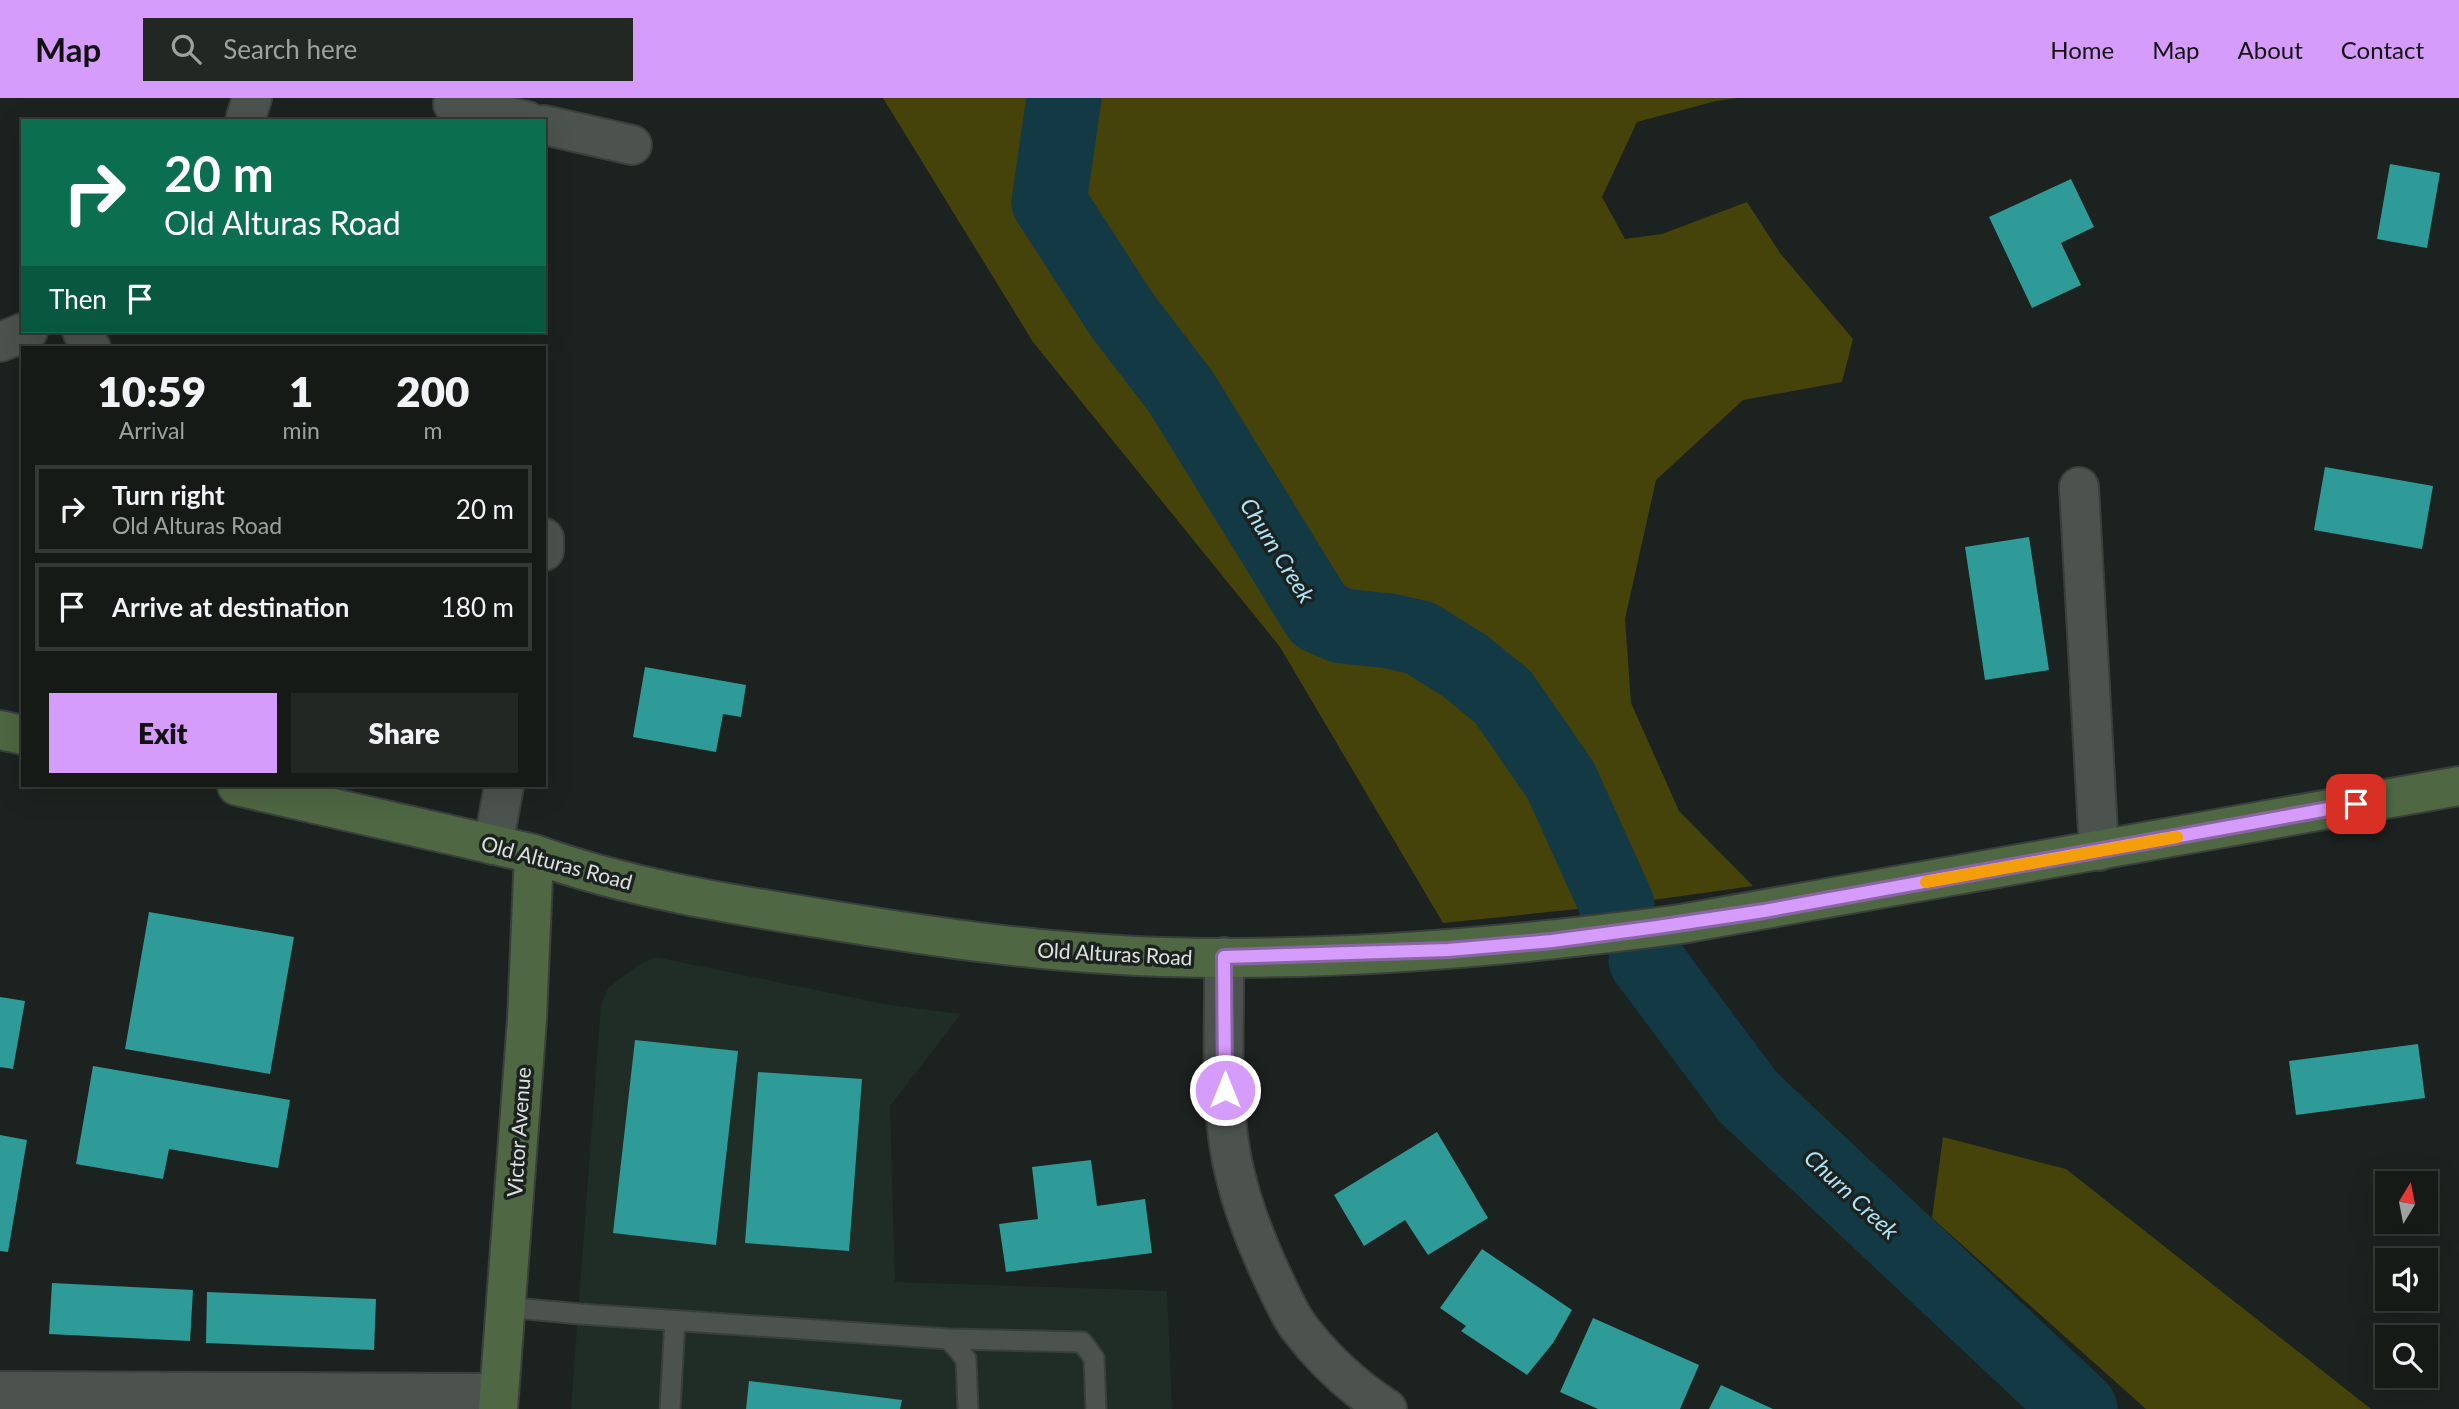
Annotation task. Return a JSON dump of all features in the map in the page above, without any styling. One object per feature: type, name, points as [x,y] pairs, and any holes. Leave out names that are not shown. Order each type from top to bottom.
[{"type":"main road","points":[[0,730],[21,735]]},
{"type":"main road","name":"Old Alturas Road","points":[[241,787],[534,854],[571,867],[723,903],[1016,947],[1163,957],[1224,957],[1448,950],[1552,941],[1764,911],[2459,786]]},
{"type":"main road","name":"Victor Avenue","points":[[499,1401],[527,1019],[534,854]]},
{"type":"street","points":[[246,119],[252,98]]},
{"type":"street","points":[[447,100],[519,119]]},
{"type":"street","points":[[546,125],[632,145]]},
{"type":"street","points":[[0,342],[23,333]]},
{"type":"street","points":[[2079,487],[2099,851]]},
{"type":"street","points":[[493,845],[504,787]]},
{"type":"street","points":[[1224,957],[1226,1116],[1234,1167],[1246,1216],[1280,1294],[1297,1325],[1332,1365],[1356,1387],[1387,1409]]},
{"type":"street","points":[[0,1391],[499,1401]]},
{"type":"lane","points":[[505,1307],[949,1339],[1082,1342],[1094,1358],[1096,1409]]},
{"type":"lane","points":[[670,1409],[675,1321]]},
{"type":"lane","points":[[949,1339],[966,1359],[968,1409]]},
{"type":"shaded area","points":[[883,98],[1738,98],[1716,101],[1637,122],[1602,197],[1625,239],[1662,234],[1747,202],[1780,253],[1853,339],[1842,382],[1743,400],[1656,480],[1625,619],[1631,703],[1679,811],[1753,886],[1617,905],[1443,923],[1280,647],[1033,342]]},
{"type":"shaded area","points":[[655,957],[889,1005],[961,1014],[890,1106],[895,1282],[1167,1291],[1172,1409],[571,1409],[601,1004],[608,988],[637,966]]},
{"type":"shaded area","points":[[1943,1137],[2066,1169],[2371,1409],[2146,1409],[1932,1218]]},
{"type":"building","points":[[2390,164],[2440,173],[2427,248],[2377,239]]},
{"type":"building","points":[[2071,179],[2094,227],[2061,243],[2081,285],[2032,308],[1989,217]]},
{"type":"building","points":[[2325,467],[2433,486],[2422,549],[2314,530]]},
{"type":"building","points":[[2029,537],[2049,670],[1985,680],[1965,547]]},
{"type":"building","points":[[645,667],[746,685],[741,717],[723,714],[716,752],[633,737]]},
{"type":"building","points":[[149,912],[294,937],[270,1074],[125,1049]]},
{"type":"building","points":[[0,997],[25,1001],[13,1069],[0,1067]]},
{"type":"building","points":[[635,1040],[738,1051],[716,1245],[613,1233]]},
{"type":"building","points":[[2418,1044],[2425,1098],[2296,1115],[2289,1061]]},
{"type":"building","points":[[93,1066],[290,1100],[278,1168],[169,1149],[163,1179],[76,1164]]},
{"type":"building","points":[[758,1072],[862,1079],[849,1251],[745,1243]]},
{"type":"building","points":[[1437,1132],[1488,1218],[1428,1255],[1405,1220],[1364,1246],[1334,1195]]},
{"type":"building","points":[[0,1135],[27,1140],[8,1252],[0,1251]]},
{"type":"building","points":[[1091,1160],[1097,1206],[1145,1199],[1152,1253],[1006,1272],[999,1224],[1038,1219],[1032,1167]]},
{"type":"building","points":[[1482,1249],[1572,1310],[1553,1343],[1527,1375],[1461,1331],[1466,1326],[1440,1308]]},
{"type":"building","points":[[52,1283],[193,1290],[190,1341],[49,1334]]},
{"type":"building","points":[[207,1292],[376,1299],[374,1350],[206,1343]]},
{"type":"building","points":[[1593,1318],[1699,1365],[1680,1409],[1598,1409],[1560,1392]]},
{"type":"building","points":[[749,1381],[902,1400],[900,1409],[746,1409]]},
{"type":"building","points":[[1721,1385],[1773,1409],[1709,1409]]},
{"type":"waterway","name":"Churn Creek","points":[[1064,98],[1049,202],[1122,315],[1181,392],[1319,616],[1342,626],[1390,631],[1420,638],[1465,666],[1503,697],[1561,781],[1617,905]]},
{"type":"waterway","name":"Churn Creek","points":[[1646,960],[1749,1098],[2080,1409]]},
{"type":"slow traffic","points":[[1926,882],[2177,837]]},
{"type":"route","points":[[1225,1090],[1224,957],[1448,950],[1552,941],[1657,927],[1764,911],[2356,804]]}]
